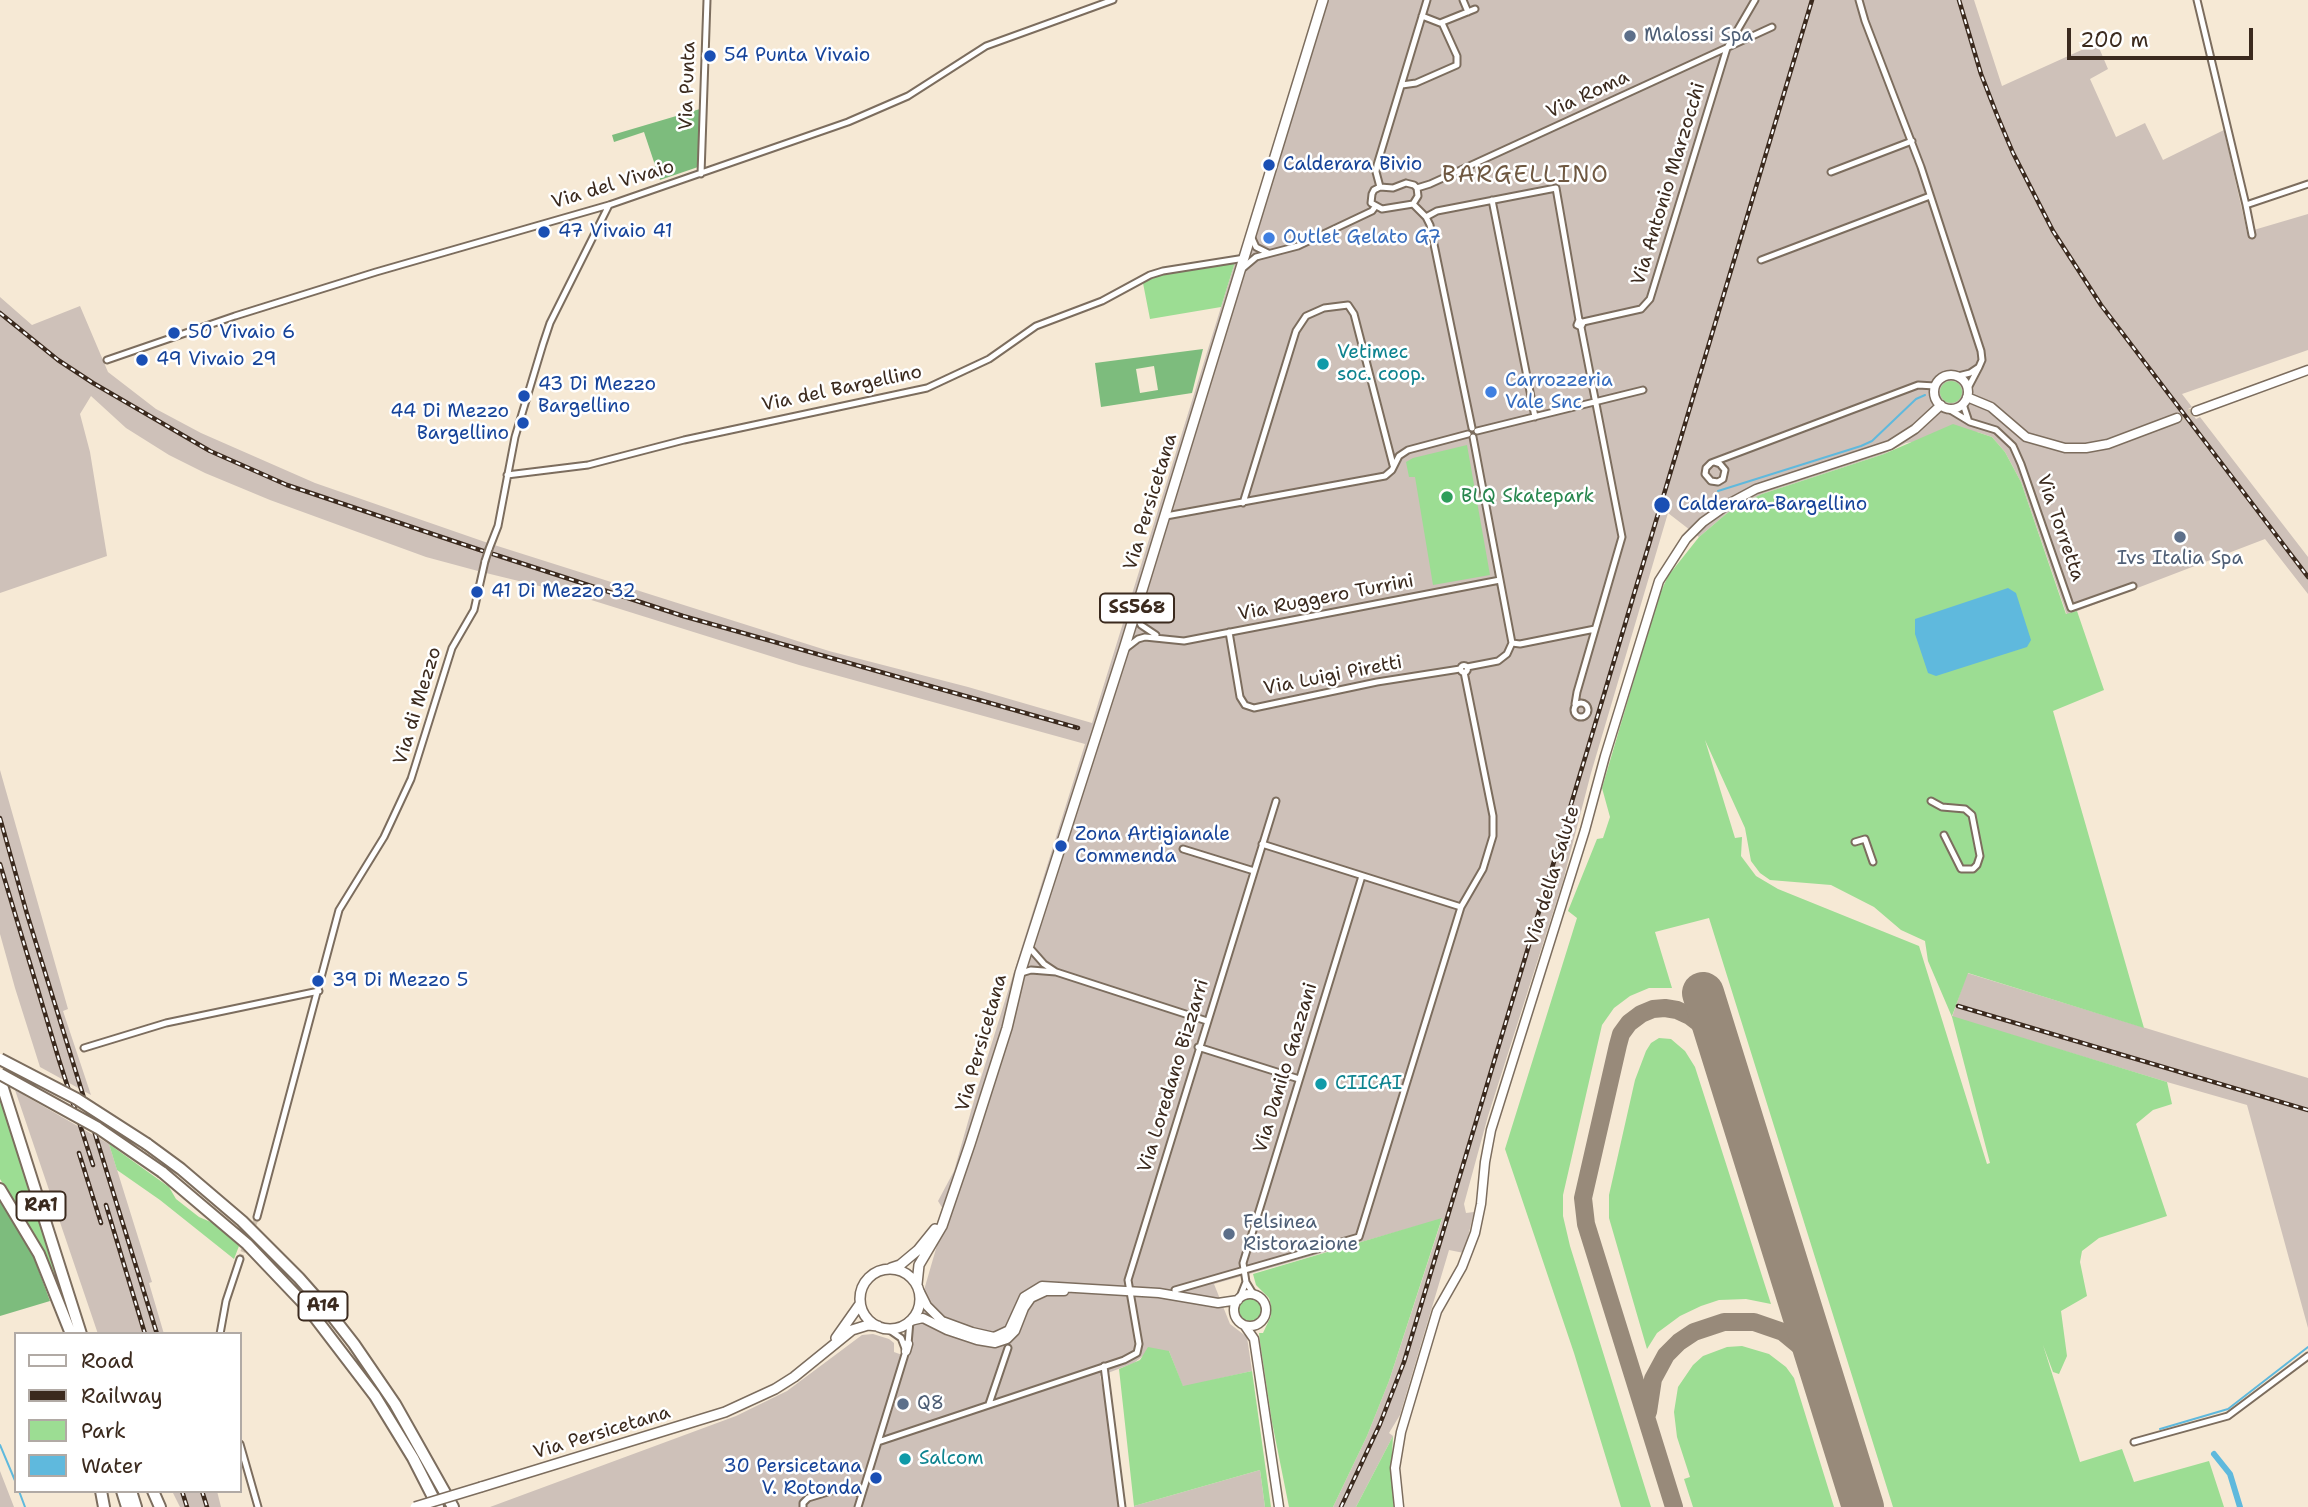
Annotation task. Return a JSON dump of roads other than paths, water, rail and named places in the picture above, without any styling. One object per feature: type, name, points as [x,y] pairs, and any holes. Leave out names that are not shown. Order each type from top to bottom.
[{"type":"highway","name":"A14","points":[[0,1059],[77,1100],[147,1144],[242,1221],[299,1278],[354,1344],[395,1404],[453,1507]]},
{"type":"highway","name":"A14","points":[[0,1076],[98,1128],[162,1172],[247,1244],[307,1307],[375,1396],[413,1458],[438,1507]]},
{"type":"highway","name":"RA1","points":[[0,1076],[80,1332]]},
{"type":"highway","name":"RA1","points":[[0,1189],[44,1264],[70,1332]]},
{"type":"highway","points":[[51,1236],[87,1332]]},
{"type":"highway","points":[[44,1264],[64,1332]]},
{"type":"main road","name":"Via Persicetana","points":[[918,1288],[919,1265],[946,1214],[1007,1028],[1020,973],[1166,516],[1323,0]]},
{"type":"main road","name":"Via Persicetana","points":[[891,1268],[900,1265],[918,1250],[946,1214]]},
{"type":"main road","points":[[891,1268],[908,1275],[918,1288],[919,1308],[910,1321],[900,1327],[883,1328],[867,1317],[860,1304],[861,1289],[869,1277],[891,1268]]},
{"type":"main road","name":"Via Persicetana","points":[[826,1350],[860,1304]]},
{"type":"main road","name":"Via Persicetana","points":[[415,1507],[694,1424],[750,1402],[794,1377],[852,1330],[868,1325],[883,1328]]},
{"type":"street","name":"Via Punta","points":[[701,174],[707,0]]},
{"type":"street","name":"Via del Vivaio","points":[[107,360],[376,272],[609,205],[848,122],[908,96],[986,46],[1113,0]]},
{"type":"street","points":[[1380,187],[1377,165],[1427,0]]},
{"type":"street","points":[[1463,0],[1468,12]]},
{"type":"street","name":"Via Antonio Marzocchi","points":[[1581,323],[1641,309],[1650,299],[1727,48],[1755,0]]},
{"type":"street","points":[[1859,0],[1912,141],[1981,351],[1982,360],[1966,396],[1965,414],[1970,422]]},
{"type":"street","points":[[2197,0],[2252,234]]},
{"type":"street","points":[[1422,16],[1442,23],[1475,9]]},
{"type":"street","points":[[1402,85],[1416,83],[1457,65],[1457,56],[1442,23]]},
{"type":"street","name":"Via Roma","points":[[1417,188],[1772,27]]},
{"type":"street","points":[[1830,172],[1912,141]]},
{"type":"street","points":[[1413,204],[1418,196],[1417,188],[1410,183],[1393,188],[1380,187],[1371,194],[1371,203],[1382,209],[1398,204],[1413,204],[1430,225],[1512,643],[1520,644],[1595,629]]},
{"type":"street","points":[[2246,205],[2308,184]]},
{"type":"street","points":[[1426,217],[1437,211],[1556,188],[1622,537],[1576,704]]},
{"type":"street","points":[[1761,260],[1930,196]]},
{"type":"street","points":[[1492,200],[1535,417]]},
{"type":"street","name":"Via di Mezzo","points":[[257,1217],[339,910],[384,837],[411,779],[452,648],[474,610],[485,561],[498,526],[515,437],[550,324],[609,205]]},
{"type":"street","points":[[1241,270],[1256,257],[1298,246],[1372,211],[1375,207]]},
{"type":"street","points":[[1251,236],[1253,243],[1261,251],[1271,253]]},
{"type":"street","name":"Via del Bargellino","points":[[508,475],[588,466],[684,440],[927,388],[989,359],[1036,326],[1102,301],[1150,275],[1245,258]]},
{"type":"street","points":[[1243,503],[1299,325],[1311,313],[1324,308],[1348,305],[1354,314],[1393,465]]},
{"type":"street","points":[[1944,407],[1934,394],[1935,386],[1945,376],[1970,373],[1979,367]]},
{"type":"street","points":[[2196,411],[2308,370]]},
{"type":"street","points":[[1958,376],[1966,396],[1991,407],[2026,437],[2065,448],[2108,444],[2177,418]]},
{"type":"street","points":[[1729,456],[1723,479],[1718,482],[1711,481],[1707,477],[1708,465],[1729,456],[1918,385],[1935,386]]},
{"type":"street","points":[[1166,516],[1385,476],[1399,456],[1408,450],[1643,390]]},
{"type":"street","name":"Via della Salute","points":[[1399,1507],[1395,1468],[1401,1432],[1437,1311],[1462,1267],[1475,1233],[1491,1130],[1585,830],[1659,581],[1686,539],[1703,522],[1730,503],[1756,489],[1890,445],[1944,407],[1956,408],[1966,396]]},
{"type":"street","name":"Via Torretta","points":[[1944,407],[1970,422],[1996,430],[2013,446],[2071,608],[2133,586]]},
{"type":"street","points":[[1714,463],[1724,468]]},
{"type":"street","name":"Via Ruggero Turrini","points":[[1124,649],[1138,639],[1158,637],[1184,641],[1500,580]]},
{"type":"street","points":[[1135,613],[1145,628],[1158,637]]},
{"type":"street","name":"Via Luigi Piretti","points":[[1229,632],[1240,697],[1245,705],[1254,708],[1377,682],[1462,671],[1498,661],[1507,654],[1512,643]]},
{"type":"street","points":[[1175,1290],[1359,1237],[1461,907],[1483,869],[1494,825],[1462,671],[1469,671],[1476,665]]},
{"type":"street","name":"Via Loredano Bizzarri","points":[[1104,1366],[1132,1356],[1139,1348],[1128,1280],[1276,801]]},
{"type":"street","points":[[1931,801],[1942,807],[1965,809],[1972,816],[1980,856],[1973,869],[1961,869],[1944,835]]},
{"type":"street","points":[[1855,842],[1865,839],[1873,862]]},
{"type":"street","points":[[1262,844],[1461,907]]},
{"type":"street","points":[[1183,849],[1254,871]]},
{"type":"street","name":"Via Danilo Gazzani","points":[[1243,1269],[1362,876]]},
{"type":"street","points":[[1029,947],[1044,964],[1056,972]]},
{"type":"street","points":[[1020,973],[1031,970],[1056,972],[1207,1021]]},
{"type":"street","points":[[84,1048],[166,1023],[319,991]]},
{"type":"street","points":[[1198,1047],[1299,1079]]},
{"type":"street","points":[[220,1332],[226,1301],[240,1259]]},
{"type":"street","points":[[1243,1269],[1246,1282],[1254,1295],[1262,1299],[1266,1308],[1254,1339],[1279,1507]]},
{"type":"street","points":[[1235,1316],[1234,1307],[1246,1282]]},
{"type":"street","points":[[918,1288],[927,1306],[942,1321],[995,1337],[1009,1330],[1021,1300],[1035,1288],[1049,1285],[1168,1294],[1218,1303],[1228,1308],[1254,1339]]},
{"type":"street","points":[[858,1507],[907,1348],[910,1321],[923,1318],[947,1330],[995,1343],[1007,1339],[1015,1331],[1026,1304],[1035,1295],[1046,1291],[1098,1290]]},
{"type":"street","points":[[1218,1303],[1254,1295]]},
{"type":"street","points":[[1245,1326],[1254,1326],[1262,1321]]},
{"type":"street","points":[[883,1328],[901,1338],[907,1348]]},
{"type":"street","points":[[989,1404],[1008,1348]]},
{"type":"street","points":[[2134,1442],[2228,1416],[2308,1356]]},
{"type":"street","points":[[878,1442],[1104,1366],[1122,1507]]},
{"type":"street","points":[[242,1451],[258,1507]]},
{"type":"street","points":[[803,1507],[808,1498],[841,1488],[862,1494]]},
{"type":"water","points":[[2008,588],[2016,593],[2031,640],[2027,647],[1936,676],[1928,673],[1915,634],[1915,619]]},
{"type":"waterway","points":[[1718,491],[1872,441],[1916,399],[1925,395]]},
{"type":"waterway","points":[[2160,1429],[2228,1409],[2308,1347]]},
{"type":"waterway","points":[[0,1445],[14,1478]]},
{"type":"waterway","points":[[2214,1454],[2230,1474],[2240,1507]]},
{"type":"waterway","points":[[20,1493],[25,1507]]},
{"type":"tunnel","points":[[2177,418],[2196,411]]},
{"type":"tunnel","points":[[240,1259],[257,1217]]},
{"type":"railway","points":[[1341,1507],[1380,1424],[1404,1362],[1812,0]]},
{"type":"railway","points":[[1959,0],[1981,74],[1997,115],[2013,153],[2053,231],[2101,305],[2308,577]]},
{"type":"railway","points":[[0,313],[58,360],[210,451],[287,485],[483,551]]},
{"type":"railway","points":[[493,554],[683,616],[1078,728]]},
{"type":"railway","points":[[0,818],[27,914],[156,1332]]},
{"type":"railway","points":[[0,864],[93,1165]]},
{"type":"railway","points":[[1958,1006],[2308,1110]]},
{"type":"railway","points":[[79,1153],[101,1223]]},
{"type":"railway","points":[[106,1205],[144,1332]]},
{"type":"railway","points":[[183,1493],[187,1507]]},
{"type":"railway","points":[[203,1493],[207,1507]]},
{"type":"place","name":"Malossi Spa","points":[[1630,36]]},
{"type":"place","name":"54 Punta Vivaio","points":[[710,56]]},
{"type":"place","name":"Calderara Bivio","points":[[1269,165]]},
{"type":"place","name":"47 Vivaio 41","points":[[544,232]]},
{"type":"place","name":"Outlet Gelato G7","points":[[1269,238]]},
{"type":"place","name":"50 Vivaio 6","points":[[174,333]]},
{"type":"place","name":"49 Vivaio 29","points":[[142,360]]},
{"type":"place","name":"Vetimec soc. coop.","points":[[1323,364]]},
{"type":"place","name":"Carrozzeria Vale Snc","points":[[1491,392]]},
{"type":"place","name":"43 Di Mezzo Bargellino","points":[[524,396]]},
{"type":"place","name":"44 Di Mezzo Bargellino","points":[[523,423]]},
{"type":"place","name":"BLQ Skatepark","points":[[1447,497]]},
{"type":"place","name":"Calderara-Bargellino","points":[[1662,505]]},
{"type":"place","name":"Ivs Italia Spa","points":[[2180,537]]},
{"type":"place","name":"41 Di Mezzo 32","points":[[477,592]]},
{"type":"place","name":"Zona Artigianale Commenda","points":[[1061,846]]},
{"type":"place","name":"39 Di Mezzo 5","points":[[318,981]]},
{"type":"place","name":"CIICAI","points":[[1321,1084]]},
{"type":"place","name":"Felsinea Ristorazione","points":[[1229,1234]]},
{"type":"place","name":"Q8","points":[[903,1404]]},
{"type":"place","name":"Salcom","points":[[905,1459]]},
{"type":"place","name":"30 Persicetana V. Rotonda","points":[[876,1478]]},
{"type":"district","name":"BARGELLINO","points":[[1526,176]]}]
